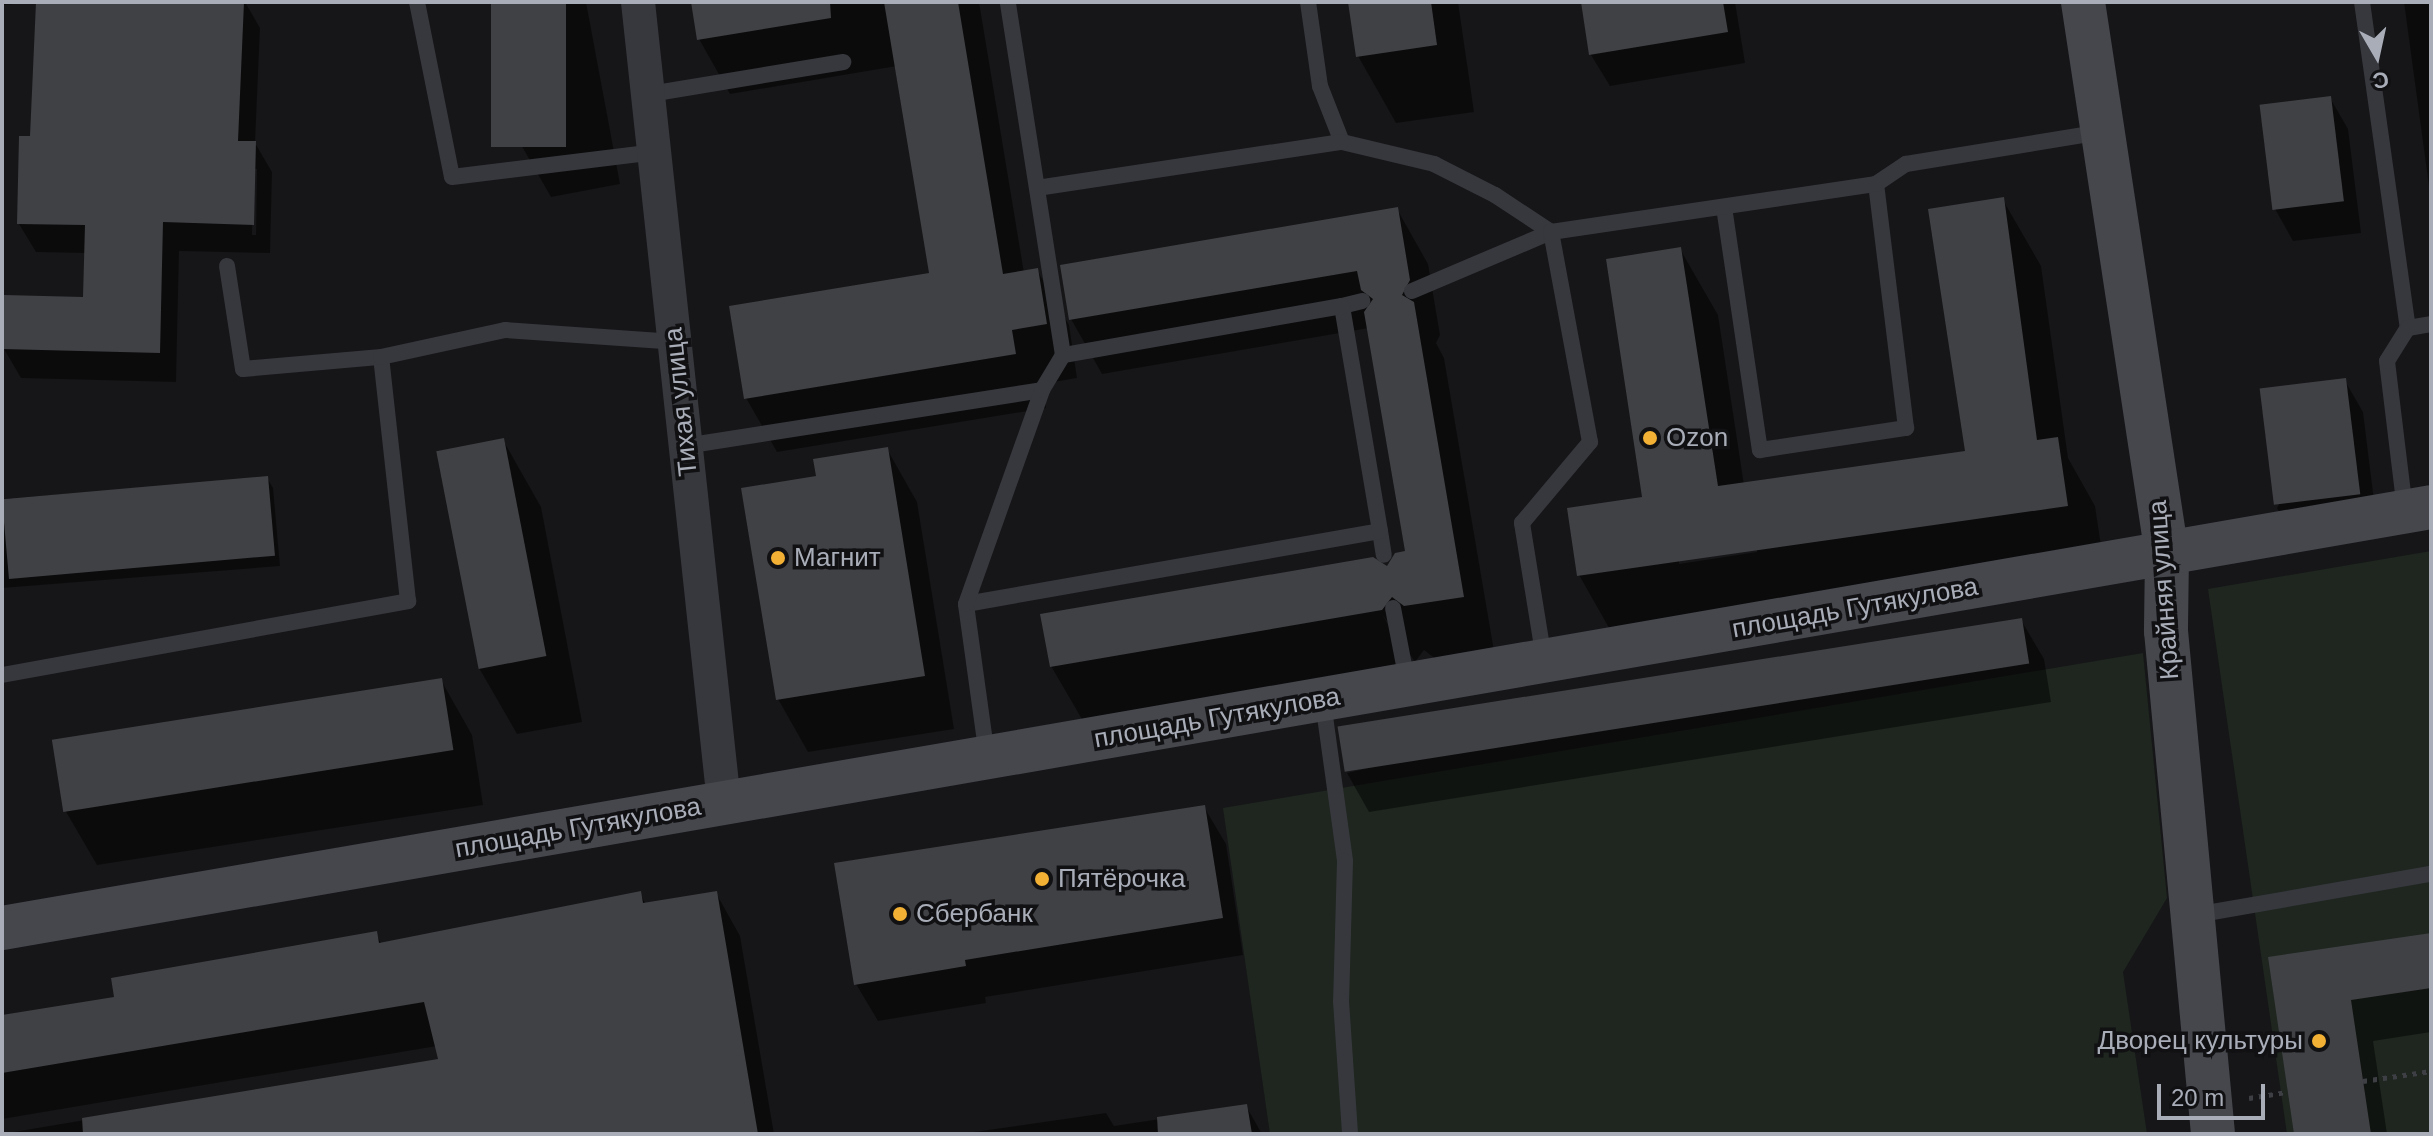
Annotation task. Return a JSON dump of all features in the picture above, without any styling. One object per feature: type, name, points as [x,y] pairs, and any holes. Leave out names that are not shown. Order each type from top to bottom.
[{"type":"street","name":"Тихая улица","points":[[638,2],[724,803]]},
{"type":"street","name":"Крайняя улица","points":[[2083,2],[2167,555],[2166,631],[2195,915],[2213,1134]]},
{"type":"street","name":"площадь Гутякулова","points":[[2,928],[2167,555],[2418,509]]},
{"type":"lane","points":[[417,2],[452,177],[655,152]]},
{"type":"lane","points":[[987,758],[966,604],[1042,390],[1063,355],[1008,2]]},
{"type":"lane","points":[[1308,2],[1320,86],[1342,142]]},
{"type":"lane","points":[[2362,2],[2408,328],[2387,361],[2418,509]]},
{"type":"lane","points":[[650,94],[843,62]]},
{"type":"lane","points":[[1412,291],[1551,232],[1876,184],[1906,164],[2103,132]]},
{"type":"lane","points":[[1037,188],[1342,142],[1434,164],[1495,195],[1551,232],[1590,442],[1522,523],[1544,661]]},
{"type":"lane","points":[[1724,207],[1760,450],[1906,428],[1876,184]]},
{"type":"lane","points":[[227,266],[243,369],[381,357],[505,330],[675,342]]},
{"type":"lane","points":[[1063,355],[1362,301]]},
{"type":"lane","points":[[1342,306],[1384,555]]},
{"type":"lane","points":[[2408,328],[2431,324]]},
{"type":"lane","points":[[2,675],[408,601],[381,357]]},
{"type":"lane","points":[[685,446],[1042,390]]},
{"type":"lane","points":[[966,604],[1380,531]]},
{"type":"lane","points":[[1393,608],[1407,685]]},
{"type":"lane","points":[[1323,700],[1345,861],[1341,1001],[1350,1134]]},
{"type":"lane","points":[[2195,915],[2431,874]]},
{"type":"path","points":[[2363,1081],[2431,1071]]},
{"type":"shaded area","points":[[2431,551],[2431,1134],[2287,1134],[2208,589]]},
{"type":"shaded area","points":[[2143,653],[2167,898],[2123,972],[2147,1134],[1270,1134],[1223,808]]},
{"type":"building","points":[[36,2],[244,2],[238,141],[256,141],[254,225],[163,222],[160,353],[2,349],[4,295],[83,297],[85,225],[17,224],[19,136],[30,136]]},
{"type":"building","points":[[491,2],[566,2],[566,147],[491,147]]},
{"type":"building","points":[[691,2],[830,2],[831,18],[697,40]]},
{"type":"building","points":[[884,2],[958,2],[1003,274],[1038,268],[1047,324],[1012,330],[1016,354],[744,399],[729,306],[929,273]]},
{"type":"building","points":[[1348,2],[1431,2],[1437,45],[1356,57]]},
{"type":"building","points":[[1581,2],[1723,2],[1728,32],[1589,55]]},
{"type":"building","points":[[2331,96],[2344,201],[2272,210],[2260,105]]},
{"type":"building","points":[[2004,197],[2037,440],[2058,437],[2068,506],[1577,576],[1567,508],[1642,497],[1606,259],[1681,247],[1718,486],[1965,451],[1928,209]]},
{"type":"building","points":[[1398,207],[1410,280],[1402,295],[1414,302],[1464,597],[1404,606],[1392,597],[1382,610],[1050,667],[1040,614],[1373,557],[1387,566],[1395,553],[1405,551],[1364,312],[1373,299],[1361,290],[1357,271],[1069,320],[1060,265]]},
{"type":"building","points":[[2346,378],[2360,494],[2274,505],[2260,389]]},
{"type":"building","points":[[504,438],[546,656],[479,669],[436,451]]},
{"type":"building","points":[[888,447],[925,676],[776,700],[741,488],[816,476],[813,459]]},
{"type":"building","points":[[268,476],[275,556],[9,579],[2,499]]},
{"type":"building","points":[[2022,618],[2029,663],[1345,772],[1338,726]]},
{"type":"building","points":[[442,678],[453,750],[63,812],[52,740]]},
{"type":"building","points":[[1205,805],[1223,918],[965,960],[966,966],[854,985],[834,863]]},
{"type":"building","points":[[641,891],[643,903],[717,891],[758,1134],[83,1134],[82,1118],[438,1059],[424,1002],[2,1073],[2,1015],[114,997],[111,978],[377,931],[379,943]]},
{"type":"building","name":"Дворец культуры","points":[[2431,933],[2431,988],[2351,1000],[2371,1134],[2294,1134],[2268,957]]},
{"type":"building","points":[[1247,1104],[1252,1134],[1158,1134],[1157,1117]]},
{"type":"place","name":"Ozon","points":[[1650,438]]},
{"type":"place","name":"Магнит","points":[[778,558]]},
{"type":"place","name":"Пятёрочка","points":[[1042,879]]},
{"type":"place","name":"Сбербанк","points":[[900,914]]},
{"type":"place","name":"Дворец культуры","points":[[2319,1041]]}]
